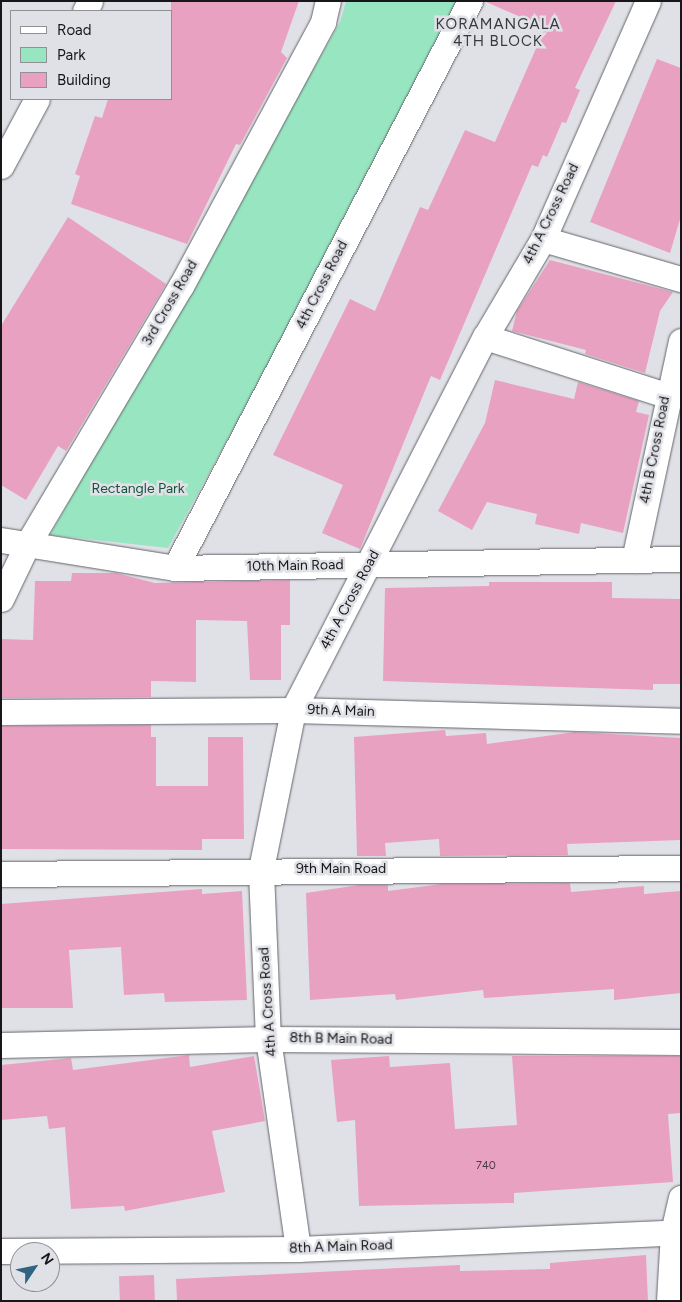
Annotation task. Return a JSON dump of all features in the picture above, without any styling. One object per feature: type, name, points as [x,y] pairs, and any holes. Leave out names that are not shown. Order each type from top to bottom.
[{"type":"street","name":"3rd Cross Road","points":[[1,599],[27,544],[180,286],[323,22],[328,1]]},
{"type":"street","name":"4th Cross Road","points":[[175,568],[470,1]]},
{"type":"street","name":"4th A Cross Road","points":[[298,1249],[268,1039],[261,869],[293,710],[485,336],[543,239],[648,1]]},
{"type":"street","points":[[1,166],[36,100]]},
{"type":"street","points":[[543,239],[681,279]]},
{"type":"street","points":[[485,336],[666,394]]},
{"type":"street","name":"4th B Cross Road","points":[[634,560],[666,394],[681,341]]},
{"type":"street","name":"10th Main Road","points":[[1,540],[175,568],[681,559]]},
{"type":"street","name":"9th A Main","points":[[1,712],[293,710],[681,721]]},
{"type":"street","name":"9th Main Road","points":[[1,874],[261,869],[681,868]]},
{"type":"street","name":"8th B Main Road","points":[[1,1045],[268,1039],[681,1042]]},
{"type":"street","points":[[669,1301],[681,1198]]},
{"type":"street","name":"8th A Main Road","points":[[1,1251],[298,1249],[677,1232]]},
{"type":"green space","name":"Rectangle Park","points":[[346,1],[468,1],[168,548],[50,535],[340,22]]},
{"type":"building","points":[[171,1],[299,1],[281,52],[287,58],[240,145],[236,144],[187,244],[71,204],[80,176],[75,174],[95,116],[102,118],[108,100],[172,100]]},
{"type":"building","points":[[484,1],[616,1],[575,88],[580,90],[566,123],[562,122],[547,157],[543,155],[538,167],[532,165],[440,380],[431,376],[360,549],[322,533],[343,485],[273,455],[350,299],[375,311],[420,207],[428,210],[465,130],[495,142],[545,28]]},
{"type":"building","points":[[657,59],[681,68],[681,216],[670,253],[590,222]]},
{"type":"building","points":[[68,217],[166,284],[66,451],[58,446],[26,500],[1,485],[1,326]]},
{"type":"building","points":[[550,260],[673,292],[660,311],[645,373],[585,354],[586,350],[512,331],[517,311]]},
{"type":"building","points":[[495,380],[574,399],[578,382],[639,401],[636,412],[649,415],[623,533],[581,523],[579,534],[535,524],[537,514],[487,502],[472,530],[438,511],[485,423]]},
{"type":"building","points":[[72,573],[116,573],[155,583],[290,580],[290,625],[281,625],[281,680],[250,680],[247,621],[196,620],[196,682],[151,681],[151,697],[1,698],[1,639],[33,640],[35,581],[71,581]]},
{"type":"building","points":[[489,582],[612,582],[612,598],[681,599],[681,684],[653,684],[653,690],[383,681],[385,588],[489,586]]},
{"type":"building","points":[[151,725],[151,737],[156,737],[156,786],[208,786],[208,737],[243,737],[244,839],[202,839],[202,850],[1,849],[1,726]]},
{"type":"building","points":[[445,730],[446,736],[486,733],[487,744],[575,732],[681,738],[681,840],[567,844],[568,855],[440,856],[439,839],[385,843],[386,856],[357,856],[354,737]]},
{"type":"building","points":[[570,883],[571,892],[644,886],[644,894],[681,891],[681,993],[614,1000],[614,989],[484,998],[483,990],[396,1000],[395,994],[310,1000],[306,893],[359,885],[388,885],[388,891],[442,884]]},
{"type":"building","points":[[202,889],[202,894],[242,891],[247,1000],[165,1002],[164,993],[124,995],[121,947],[69,950],[73,1008],[1,1008],[1,904]]},
{"type":"building","points":[[189,1055],[190,1067],[254,1056],[265,1121],[212,1131],[225,1192],[125,1211],[124,1206],[71,1209],[65,1127],[49,1129],[47,1116],[1,1120],[1,1065],[71,1058],[73,1070]]},
{"type":"building","points":[[389,1056],[390,1067],[450,1063],[455,1129],[517,1125],[512,1056],[681,1056],[681,1113],[668,1114],[673,1182],[514,1193],[514,1203],[359,1206],[355,1120],[337,1122],[331,1060]]},
{"type":"building","points":[[646,1255],[648,1301],[177,1301],[176,1279],[460,1265],[460,1271],[550,1269],[550,1263]]},
{"type":"building","points":[[154,1275],[155,1301],[120,1301],[119,1276]]},
{"type":"district","name":"KORAMANGALA 4TH BLOCK","points":[[498,32]]}]
